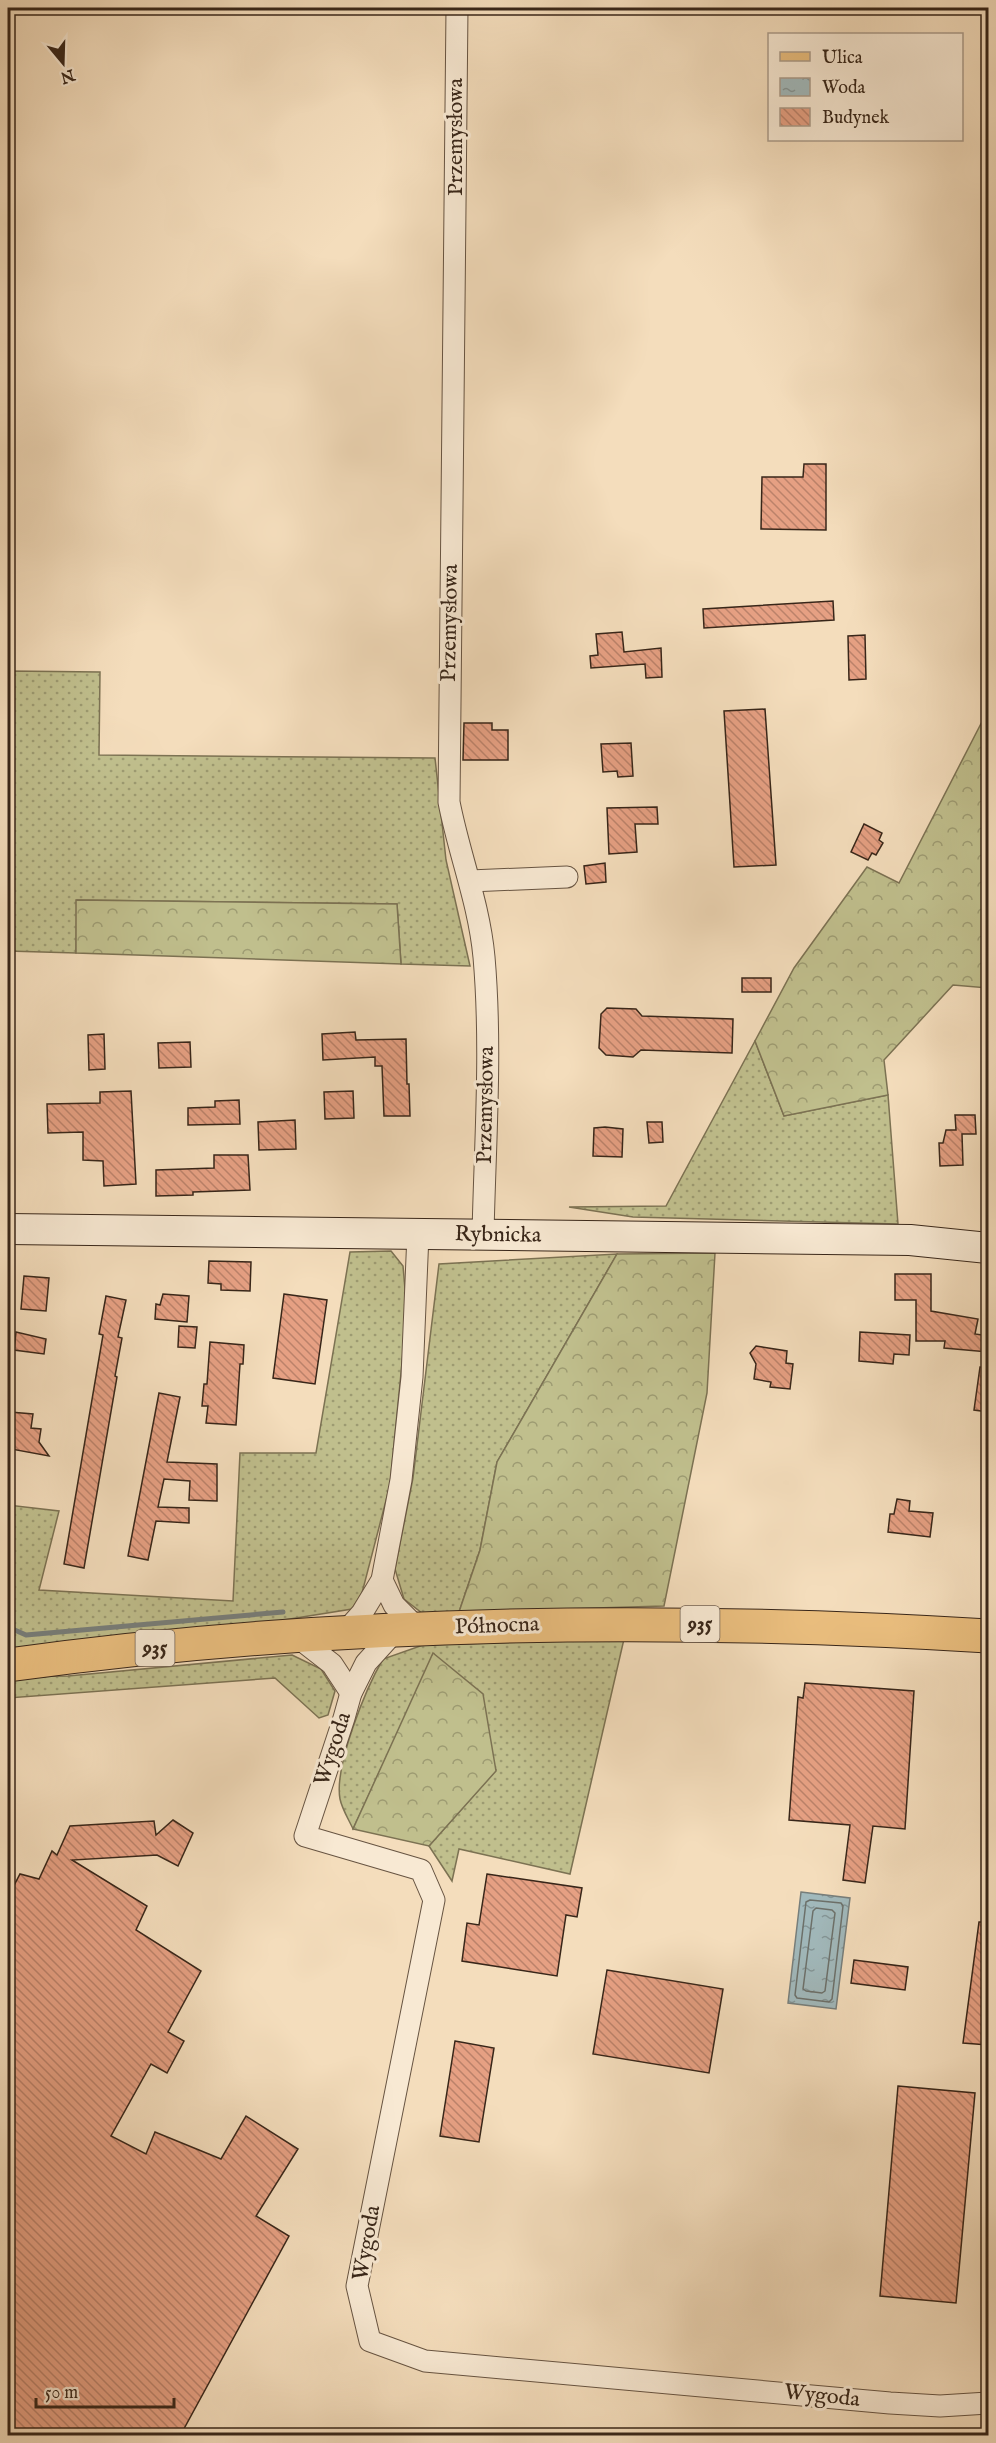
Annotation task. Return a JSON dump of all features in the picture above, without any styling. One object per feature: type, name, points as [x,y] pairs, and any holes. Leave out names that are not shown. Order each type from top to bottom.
[{"type":"main road","name":"Północna","points":[[8,1665],[142,1649],[345,1632],[595,1624],[804,1626],[988,1636]]},
{"type":"street","name":"Przemysłowa","points":[[457,8],[448,771],[449,802],[456,839],[470,881],[484,957],[487,1026],[483,1234]]},
{"type":"street","points":[[470,881],[567,877]]},
{"type":"street","name":"Rybnicka","points":[[8,1229],[910,1240],[988,1248]]},
{"type":"street","points":[[345,1632],[362,1613],[382,1580],[401,1480],[412,1377],[417,1234]]},
{"type":"street","points":[[382,1580],[407,1630]]},
{"type":"street","name":"Wygoda","points":[[407,1630],[366,1663],[351,1693],[305,1836],[421,1870],[434,1900],[357,2286],[370,2341],[425,2361],[890,2403],[940,2406],[988,2403]]},
{"type":"street","name":"Wygoda","points":[[296,1636],[332,1664],[351,1693]]},
{"type":"green space","points":[[8,671],[100,672],[99,755],[435,758],[446,860],[470,966],[401,964],[397,904],[77,900],[76,953],[8,951]]},
{"type":"green space","points":[[988,710],[988,988],[953,985],[884,1060],[888,1095],[784,1116],[755,1041],[794,968],[867,867],[899,883]]},
{"type":"green space","points":[[76,900],[397,904],[401,964],[76,953]]},
{"type":"green space","points":[[755,1041],[784,1116],[888,1095],[898,1224],[633,1217],[569,1207],[666,1206]]},
{"type":"green space","points":[[391,1251],[403,1266],[407,1312],[390,1485],[362,1593],[352,1609],[240,1627],[8,1653],[8,1505],[59,1511],[39,1590],[233,1601],[240,1453],[316,1453],[350,1252]]},
{"type":"green space","points":[[715,1253],[707,1393],[664,1606],[459,1612],[480,1550],[497,1462],[617,1254]]},
{"type":"green space","points":[[617,1254],[497,1462],[480,1550],[459,1612],[422,1613],[404,1599],[395,1569],[413,1478],[439,1264]]},
{"type":"green space","points":[[624,1639],[570,1874],[459,1849],[452,1881],[429,1846],[496,1770],[434,1654],[353,1829],[340,1799],[339,1785],[342,1767],[360,1707],[383,1659],[423,1645]]},
{"type":"green space","points":[[433,1653],[483,1694],[496,1771],[429,1846],[353,1829]]},
{"type":"green space","points":[[292,1655],[321,1669],[335,1691],[328,1715],[319,1718],[275,1678],[8,1698],[8,1677],[68,1676]]},
{"type":"water","points":[[801,1892],[850,1898],[836,2009],[788,2003]]},
{"type":"building","points":[[804,464],[826,464],[826,530],[761,529],[762,477],[803,477]]},
{"type":"building","points":[[833,601],[834,620],[704,628],[703,609]]},
{"type":"building","points":[[622,632],[624,652],[661,648],[662,677],[646,678],[645,664],[591,668],[590,656],[598,655],[596,634]]},
{"type":"building","points":[[865,635],[866,679],[849,680],[848,636]]},
{"type":"building","points":[[765,709],[776,865],[734,867],[724,711]]},
{"type":"building","points":[[464,723],[492,723],[492,730],[508,730],[508,760],[463,760]]},
{"type":"building","points":[[631,743],[633,776],[618,777],[617,771],[603,772],[601,744]]},
{"type":"building","points":[[657,807],[658,824],[635,824],[637,852],[609,854],[607,808]]},
{"type":"building","points":[[864,824],[882,833],[879,840],[883,843],[876,855],[872,853],[868,860],[851,852]]},
{"type":"building","points":[[605,863],[606,882],[586,884],[584,866]]},
{"type":"building","points":[[742,978],[771,978],[771,992],[742,992]]},
{"type":"building","points":[[607,1008],[636,1009],[642,1016],[733,1019],[732,1053],[641,1050],[633,1057],[606,1055],[599,1048],[601,1014]]},
{"type":"building","points":[[355,1032],[356,1040],[406,1039],[410,1116],[384,1116],[382,1066],[375,1066],[375,1057],[323,1060],[322,1034]]},
{"type":"building","points":[[104,1034],[105,1069],[89,1070],[88,1035]]},
{"type":"building","points":[[190,1042],[191,1067],[159,1068],[158,1043]]},
{"type":"building","points":[[131,1091],[136,1184],[104,1186],[103,1161],[83,1160],[83,1132],[48,1133],[47,1104],[100,1103],[100,1092]]},
{"type":"building","points":[[353,1091],[354,1118],[325,1119],[324,1092]]},
{"type":"building","points":[[239,1100],[240,1124],[188,1125],[188,1108],[215,1107],[215,1101]]},
{"type":"building","points":[[955,1115],[975,1115],[976,1134],[962,1134],[963,1165],[940,1166],[939,1143],[943,1143],[946,1130],[956,1130]]},
{"type":"building","points":[[295,1120],[296,1149],[259,1150],[258,1122]]},
{"type":"building","points":[[647,1122],[662,1122],[663,1142],[649,1143]]},
{"type":"building","points":[[594,1128],[623,1129],[622,1157],[593,1156]]},
{"type":"building","points":[[214,1155],[248,1155],[250,1190],[156,1196],[156,1170],[214,1168]]},
{"type":"building","points":[[209,1261],[251,1262],[250,1291],[221,1290],[221,1284],[208,1283]]},
{"type":"building","points":[[895,1274],[931,1274],[931,1311],[978,1319],[975,1334],[988,1336],[988,1352],[944,1348],[945,1341],[916,1341],[916,1300],[895,1300]]},
{"type":"building","points":[[24,1276],[49,1278],[46,1311],[21,1309]]},
{"type":"building","points":[[163,1294],[189,1296],[187,1322],[155,1319],[156,1304],[160,1305]]},
{"type":"building","points":[[284,1294],[327,1300],[315,1384],[273,1378]]},
{"type":"building","points":[[106,1296],[126,1300],[118,1337],[122,1338],[115,1376],[117,1377],[84,1568],[64,1564],[103,1335],[99,1334]]},
{"type":"building","points":[[179,1326],[197,1327],[195,1348],[178,1347]]},
{"type":"building","points":[[16,1332],[46,1339],[44,1354],[14,1350]]},
{"type":"building","points":[[860,1332],[910,1335],[909,1355],[894,1354],[893,1364],[859,1361]]},
{"type":"building","points":[[210,1342],[244,1345],[243,1364],[240,1364],[236,1425],[206,1423],[208,1406],[202,1406],[204,1384],[207,1384]]},
{"type":"building","points":[[756,1346],[787,1351],[786,1363],[793,1364],[790,1389],[770,1387],[771,1382],[754,1379],[756,1364],[750,1353]]},
{"type":"building","points":[[980,1367],[988,1368],[988,1412],[974,1410]]},
{"type":"building","points":[[159,1393],[180,1397],[167,1462],[217,1464],[217,1501],[189,1500],[190,1481],[164,1479],[158,1507],[189,1508],[189,1523],[156,1521],[148,1560],[128,1556]]},
{"type":"building","points":[[10,1412],[33,1414],[31,1428],[41,1429],[39,1442],[49,1456],[11,1449],[13,1428],[9,1428]]},
{"type":"building","points":[[897,1499],[910,1501],[909,1511],[933,1513],[930,1537],[888,1532],[890,1514],[894,1514]]},
{"type":"building","points":[[805,1683],[914,1691],[905,1829],[873,1826],[865,1883],[843,1880],[850,1825],[789,1820],[798,1697],[803,1698]]},
{"type":"building","points":[[173,1820],[193,1833],[178,1866],[157,1855],[72,1860],[147,1906],[136,1930],[201,1971],[168,2032],[184,2041],[167,2073],[151,2064],[111,2136],[146,2154],[155,2132],[221,2159],[246,2116],[298,2149],[256,2216],[289,2236],[180,2436],[8,2436],[8,1897],[20,1874],[39,1879],[52,1851],[57,1855],[70,1826],[154,1821],[156,1835]]},
{"type":"building","points":[[487,1874],[582,1888],[577,1917],[566,1915],[557,1976],[462,1961],[467,1923],[479,1925]]},
{"type":"building","points":[[979,1922],[988,1922],[988,2045],[963,2043]]},
{"type":"building","points":[[854,1960],[908,1967],[905,1990],[851,1983]]},
{"type":"building","points":[[607,1970],[723,1989],[709,2073],[593,2054]]},
{"type":"building","points":[[455,2041],[494,2048],[479,2142],[440,2136]]},
{"type":"building","points":[[898,2086],[975,2093],[956,2303],[880,2296]]},
{"type":"waterway","points":[[8,1627],[26,1635],[283,1612]]}]
